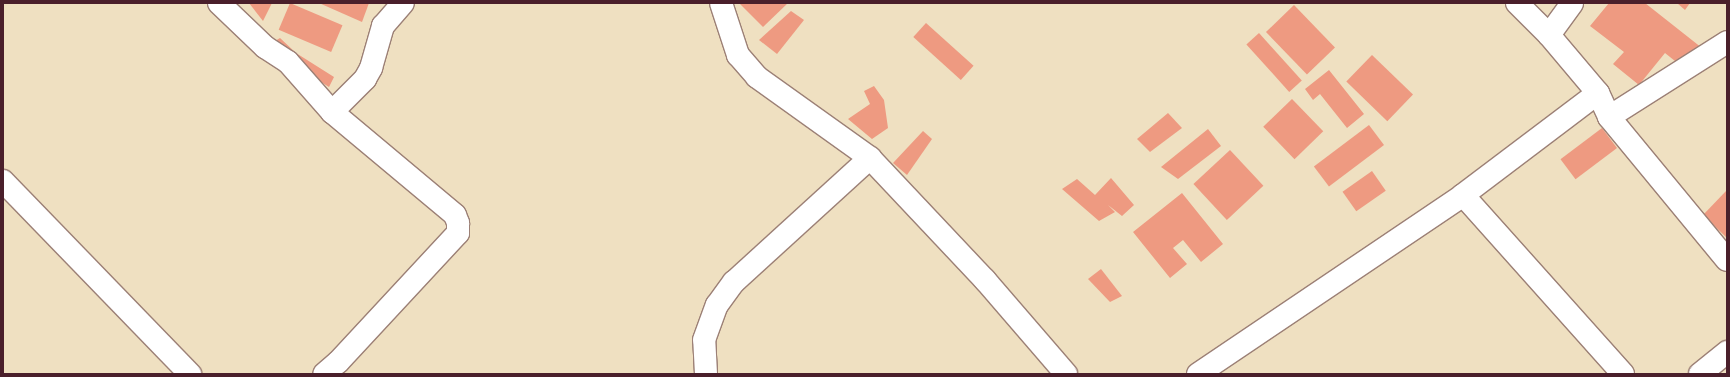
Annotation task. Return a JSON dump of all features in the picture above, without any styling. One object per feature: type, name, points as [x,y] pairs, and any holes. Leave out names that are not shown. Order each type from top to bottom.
[{"type":"street","points":[[219,3],[265,47],[288,62],[332,112],[454,215],[458,223],[458,233],[338,362],[324,374]]},
{"type":"street","points":[[332,112],[364,79],[371,68],[383,26],[403,3]]},
{"type":"street","points":[[721,3],[738,55],[757,77],[870,158],[985,280],[1066,374]]},
{"type":"street","points":[[1517,3],[1598,93],[1610,117],[1727,260]]},
{"type":"street","points":[[1548,36],[1572,3]]},
{"type":"street","points":[[1610,117],[1727,42]]},
{"type":"street","points":[[1198,374],[1463,195],[1598,93]]},
{"type":"street","points":[[706,374],[704,340],[717,305],[734,282],[870,158]]},
{"type":"street","points":[[3,181],[190,374]]},
{"type":"street","points":[[1463,195],[1622,374]]},
{"type":"street","points":[[1700,374],[1727,352]]},
{"type":"building","points":[[249,3],[272,3],[263,21]]},
{"type":"building","points":[[290,3],[342,25],[331,52],[279,30]]},
{"type":"building","points":[[319,3],[369,3],[362,22]]},
{"type":"building","points":[[739,3],[788,3],[763,27]]},
{"type":"building","points":[[1609,3],[1645,3],[1702,48],[1685,69],[1665,53],[1639,85],[1613,64],[1624,52],[1590,26]]},
{"type":"building","points":[[1677,3],[1690,3],[1685,10]]},
{"type":"building","points":[[1294,5],[1335,47],[1307,75],[1266,32]]},
{"type":"building","points":[[791,11],[804,20],[777,54],[759,40]]},
{"type":"building","points":[[926,23],[974,66],[961,80],[913,37]]},
{"type":"building","points":[[1259,33],[1302,81],[1289,92],[1246,44]]},
{"type":"building","points":[[280,38],[296,53],[334,77],[329,87],[265,47]]},
{"type":"building","points":[[1372,55],[1413,95],[1387,121],[1346,82]]},
{"type":"building","points":[[1329,70],[1364,114],[1347,128],[1320,94],[1313,100],[1305,89]]},
{"type":"building","points":[[874,86],[884,100],[888,128],[872,139],[848,119],[870,104],[864,91]]},
{"type":"building","points":[[1292,99],[1323,131],[1294,159],[1263,127]]},
{"type":"building","points":[[1168,113],[1182,128],[1150,152],[1137,139]]},
{"type":"building","points":[[1369,125],[1384,145],[1329,186],[1314,167]]},
{"type":"building","points":[[1602,128],[1617,148],[1576,179],[1560,159]]},
{"type":"building","points":[[1208,129],[1221,146],[1178,179],[1161,167]]},
{"type":"building","points":[[923,131],[932,139],[907,175],[893,163]]},
{"type":"building","points":[[1230,150],[1263,186],[1227,220],[1193,184]]},
{"type":"building","points":[[1372,171],[1386,191],[1356,211],[1343,192]]},
{"type":"building","points":[[1111,178],[1134,205],[1122,216],[1108,205],[1115,212],[1099,221],[1062,189],[1077,179],[1095,195]]},
{"type":"building","points":[[1727,190],[1727,238],[1703,215]]},
{"type":"building","points":[[1182,193],[1223,244],[1201,262],[1183,240],[1173,248],[1187,264],[1170,278],[1133,232]]},
{"type":"building","points":[[1101,269],[1122,296],[1110,302],[1088,279]]}]
